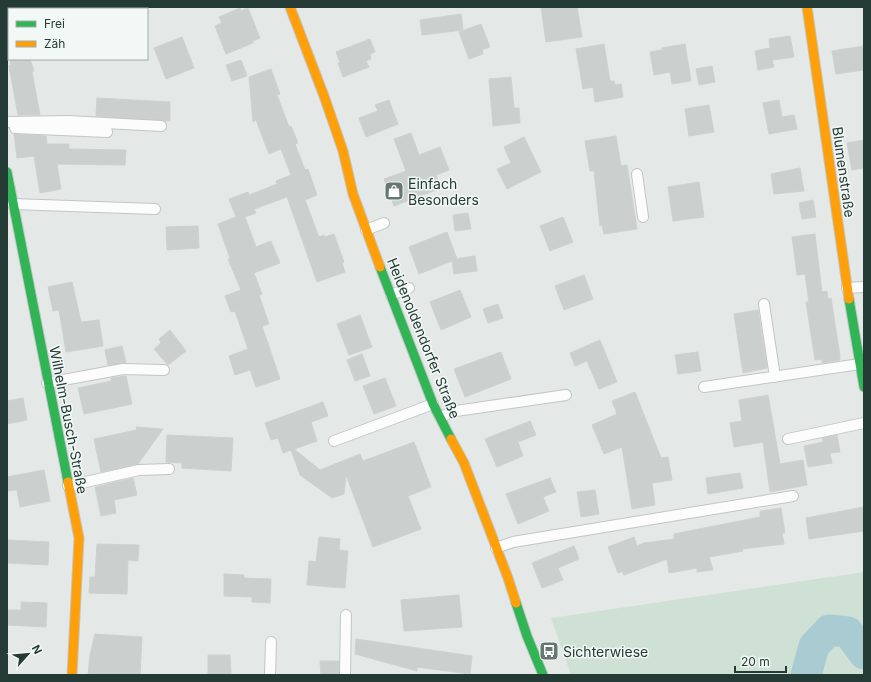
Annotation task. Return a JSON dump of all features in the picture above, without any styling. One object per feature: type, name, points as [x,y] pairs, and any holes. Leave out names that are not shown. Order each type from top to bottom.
[{"type":"street","name":"Heidenoldendorfer Straße","points":[[290,7],[346,150],[353,194],[366,230],[382,283],[390,293],[433,404],[464,463],[508,578],[527,636],[543,675]]},
{"type":"street","name":"Blumenstraße","points":[[807,7],[847,288],[864,387]]},
{"type":"street","name":"Wilhelm-Busch-Straße","points":[[7,172],[78,538],[72,675]]},
{"type":"lane","points":[[324,96],[335,91]]},
{"type":"lane","points":[[7,122],[68,121],[162,126]]},
{"type":"lane","points":[[7,127],[107,132]]},
{"type":"lane","points":[[637,174],[643,217]]},
{"type":"lane","points":[[13,204],[155,210]]},
{"type":"lane","points":[[366,230],[384,223]]},
{"type":"lane","points":[[847,288],[864,287]]},
{"type":"lane","points":[[377,296],[409,288]]},
{"type":"lane","points":[[764,304],[775,377]]},
{"type":"lane","points":[[704,387],[860,364]]},
{"type":"lane","points":[[48,383],[123,369],[164,370]]},
{"type":"lane","points":[[440,417],[456,411],[566,395]]},
{"type":"lane","points":[[334,441],[433,404]]},
{"type":"lane","points":[[788,439],[864,423]]},
{"type":"lane","points":[[68,486],[139,470],[169,469]]},
{"type":"lane","points":[[496,548],[513,542],[793,496]]},
{"type":"lane","points":[[345,675],[346,615]]},
{"type":"lane","points":[[270,675],[271,642]]},
{"type":"green space","points":[[864,572],[864,675],[571,675],[551,618]]},
{"type":"building","points":[[541,7],[577,7],[582,37],[546,42]]},
{"type":"building","points":[[240,8],[241,11],[248,8],[260,38],[253,41],[253,43],[226,54],[215,26],[222,23],[219,17]]},
{"type":"building","points":[[461,14],[463,30],[422,35],[420,20]]},
{"type":"building","points":[[481,24],[490,47],[482,50],[483,54],[469,59],[459,32]]},
{"type":"building","points":[[790,36],[794,57],[772,60],[774,67],[758,70],[755,51],[770,48],[771,55],[769,39]]},
{"type":"building","points":[[182,37],[194,68],[166,79],[154,48]]},
{"type":"building","points":[[370,39],[375,52],[370,54],[371,59],[366,61],[369,67],[343,77],[336,52]]},
{"type":"building","points":[[604,44],[610,81],[614,81],[615,85],[621,84],[623,97],[595,102],[593,87],[583,89],[576,49]]},
{"type":"building","points":[[685,44],[691,81],[672,84],[670,72],[654,75],[650,52],[662,50],[662,48]]},
{"type":"building","points":[[864,46],[864,70],[836,74],[832,51]]},
{"type":"building","points":[[10,60],[30,60],[34,71],[32,72],[40,115],[18,115],[9,66],[11,65]]},
{"type":"building","points":[[241,60],[247,76],[232,81],[226,65]]},
{"type":"building","points":[[712,66],[715,82],[699,85],[696,69]]},
{"type":"building","points":[[271,69],[280,94],[277,95],[289,127],[291,126],[298,143],[295,144],[305,170],[308,169],[317,195],[305,200],[319,237],[334,234],[344,262],[342,263],[345,272],[317,282],[287,197],[254,209],[256,213],[245,217],[256,247],[271,241],[280,263],[254,273],[262,294],[259,295],[269,324],[262,326],[280,379],[256,387],[250,370],[235,375],[229,356],[248,349],[235,311],[231,312],[225,296],[241,290],[228,259],[230,258],[218,224],[236,217],[229,199],[248,192],[249,195],[277,184],[276,181],[291,175],[281,149],[269,154],[256,120],[253,122],[249,77]]},
{"type":"building","points":[[511,77],[514,108],[519,108],[520,123],[493,126],[489,79]]},
{"type":"building","points":[[97,98],[170,102],[170,121],[96,116]]},
{"type":"building","points":[[389,100],[398,124],[366,137],[359,118],[378,111],[375,105]]},
{"type":"building","points":[[779,100],[782,117],[794,115],[797,129],[769,134],[763,103]]},
{"type":"building","points":[[709,105],[714,132],[689,136],[685,109]]},
{"type":"building","points":[[411,133],[419,155],[440,147],[449,170],[436,175],[441,188],[394,206],[384,179],[406,171],[394,139]]},
{"type":"building","points":[[14,134],[46,136],[47,144],[69,144],[69,149],[126,150],[125,165],[57,164],[61,189],[40,193],[34,156],[17,158]]},
{"type":"building","points":[[616,136],[621,166],[627,165],[637,229],[604,234],[602,225],[600,226],[594,171],[590,171],[585,141]]},
{"type":"building","points":[[524,137],[541,172],[507,189],[497,169],[511,163],[504,147]]},
{"type":"building","points":[[864,140],[864,168],[852,170],[847,143]]},
{"type":"building","points":[[800,168],[804,191],[774,194],[771,174]]},
{"type":"building","points":[[699,182],[704,217],[673,221],[668,187]]},
{"type":"building","points":[[813,200],[816,217],[802,219],[799,203]]},
{"type":"building","points":[[468,213],[471,229],[455,231],[453,215]]},
{"type":"building","points":[[563,217],[573,242],[550,251],[540,226]]},
{"type":"building","points":[[198,226],[199,248],[167,250],[166,227]]},
{"type":"building","points":[[447,232],[457,259],[475,256],[477,271],[454,274],[452,261],[419,274],[409,247]]},
{"type":"building","points":[[815,234],[822,292],[827,291],[828,299],[831,298],[840,356],[840,360],[822,363],[822,359],[815,360],[806,302],[809,302],[805,274],[797,275],[792,237]]},
{"type":"building","points":[[584,275],[593,299],[564,310],[555,286]]},
{"type":"building","points":[[72,282],[81,322],[99,320],[103,346],[66,352],[59,310],[53,311],[48,287]]},
{"type":"building","points":[[460,290],[471,317],[441,330],[430,302]]},
{"type":"building","points":[[498,304],[503,318],[488,323],[483,309]]},
{"type":"building","points":[[758,310],[767,368],[743,373],[734,314]]},
{"type":"building","points":[[360,315],[372,347],[349,355],[337,324]]},
{"type":"building","points":[[170,330],[186,351],[168,365],[154,349],[161,343],[159,339]]},
{"type":"building","points":[[600,340],[617,382],[599,389],[587,361],[575,366],[570,353]]},
{"type":"building","points":[[122,346],[126,363],[108,365],[105,350]]},
{"type":"building","points":[[501,352],[511,379],[465,397],[454,369]]},
{"type":"building","points":[[698,352],[701,371],[678,374],[675,355]]},
{"type":"building","points":[[362,354],[370,376],[355,381],[347,360]]},
{"type":"building","points":[[126,376],[132,404],[84,414],[78,388],[111,381],[111,378]]},
{"type":"building","points":[[385,378],[396,406],[374,414],[363,386]]},
{"type":"building","points":[[635,392],[661,458],[668,457],[672,480],[652,483],[655,505],[632,509],[622,447],[604,454],[592,425],[617,414],[612,401]]},
{"type":"building","points":[[768,395],[780,464],[803,460],[807,485],[770,492],[763,442],[734,447],[730,423],[742,421],[739,400]]},
{"type":"building","points":[[23,398],[27,420],[7,424],[7,401]]},
{"type":"building","points":[[323,402],[328,416],[311,422],[317,441],[294,449],[320,470],[360,454],[363,461],[414,442],[431,487],[408,496],[421,529],[373,547],[346,475],[344,494],[332,498],[300,475],[291,450],[283,453],[278,438],[271,440],[265,423]]},
{"type":"building","points":[[530,421],[536,435],[518,442],[523,456],[497,467],[485,439]]},
{"type":"building","points":[[136,427],[163,429],[138,464],[101,472],[94,439],[137,430]]},
{"type":"building","points":[[167,435],[233,438],[231,471],[182,468],[182,463],[166,462]]},
{"type":"building","points":[[837,435],[840,452],[830,453],[832,463],[808,467],[804,446],[823,442],[822,438]]},
{"type":"building","points":[[44,470],[50,501],[20,507],[17,490],[7,491],[7,477]]},
{"type":"building","points":[[740,473],[743,488],[708,494],[706,478]]},
{"type":"building","points":[[133,478],[137,495],[114,500],[116,513],[101,516],[95,487]]},
{"type":"building","points":[[550,478],[556,492],[543,497],[549,511],[518,524],[506,494]]},
{"type":"building","points":[[595,490],[599,514],[581,517],[577,492]]},
{"type":"building","points":[[863,507],[864,531],[809,539],[806,518]]},
{"type":"building","points":[[781,508],[785,533],[782,533],[784,544],[742,549],[743,551],[709,557],[713,570],[697,572],[697,568],[669,573],[667,559],[624,575],[622,571],[618,573],[608,547],[634,537],[637,546],[644,543],[674,539],[674,534],[760,517],[760,511]]},
{"type":"building","points":[[319,537],[340,539],[339,550],[348,551],[345,588],[307,585],[309,561],[316,562]]},
{"type":"building","points":[[7,540],[49,542],[48,565],[7,563]]},
{"type":"building","points":[[97,544],[139,545],[138,561],[128,560],[127,594],[89,593],[90,577],[95,577]]},
{"type":"building","points":[[574,546],[579,559],[558,568],[563,580],[542,588],[532,563]]},
{"type":"building","points":[[224,574],[244,575],[244,578],[271,579],[270,603],[252,602],[252,597],[224,596]]},
{"type":"building","points":[[459,595],[462,627],[404,631],[401,600]]},
{"type":"building","points":[[21,602],[47,603],[46,627],[7,625],[7,610],[21,610]]},
{"type":"building","points":[[95,634],[142,637],[140,675],[88,675],[90,655]]},
{"type":"building","points":[[356,639],[472,656],[470,674],[417,667],[417,671],[355,654]]},
{"type":"building","points":[[208,655],[230,655],[231,675],[208,675]]},
{"type":"building","points":[[320,661],[339,661],[339,675],[321,675]]},
{"type":"waterway","points":[[806,675],[814,646],[829,630],[848,632],[864,654]]},
{"type":"traffic: fast","points":[[7,172],[68,482]]},
{"type":"traffic: fast","points":[[380,267],[433,404],[451,439]]},
{"type":"traffic: fast","points":[[849,299],[864,387]]},
{"type":"traffic: fast","points":[[516,603],[527,636],[543,675]]},
{"type":"traffic: slow","points":[[290,7],[324,96],[343,151],[353,194],[380,267]]},
{"type":"traffic: slow","points":[[807,7],[849,299]]},
{"type":"traffic: slow","points":[[451,439],[464,463],[508,578],[516,603]]},
{"type":"traffic: slow","points":[[68,482],[79,538],[72,675]]},
{"type":"place","name":"Einfach Besonders","points":[[394,191]]},
{"type":"place","name":"Sichterwiese","points":[[549,651]]}]
